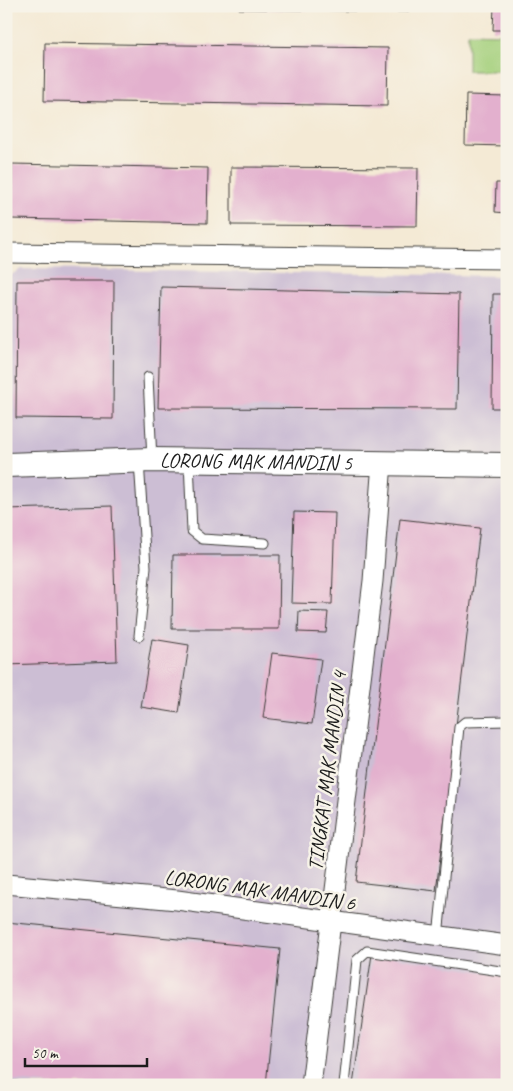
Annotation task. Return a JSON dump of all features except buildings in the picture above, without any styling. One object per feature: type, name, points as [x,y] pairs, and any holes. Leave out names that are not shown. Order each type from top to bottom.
[{"type":"street","points":[[6,253],[507,259]]},
{"type":"street","name":"LORONG MAK MANDIN 5","points":[[6,465],[146,461],[382,462],[507,465]]},
{"type":"street","name":"TINGKAT MAK MANDIN 4","points":[[311,1085],[373,582],[382,462]]},
{"type":"street","name":"LORONG MAK MANDIN 6","points":[[6,884],[177,900],[507,946]]},
{"type":"lane","points":[[139,636],[146,567],[148,377]]},
{"type":"lane","points":[[188,461],[192,532],[202,539],[265,543]]},
{"type":"lane","points":[[438,937],[459,727],[465,722],[506,722]]},
{"type":"lane","points":[[344,1085],[357,960],[367,951],[507,972]]},
{"type":"shaded area","points":[[21,269],[507,276],[507,1085],[6,1085],[6,278]]},
{"type":"green space","points":[[468,33],[507,34],[507,71],[468,71]]}]
